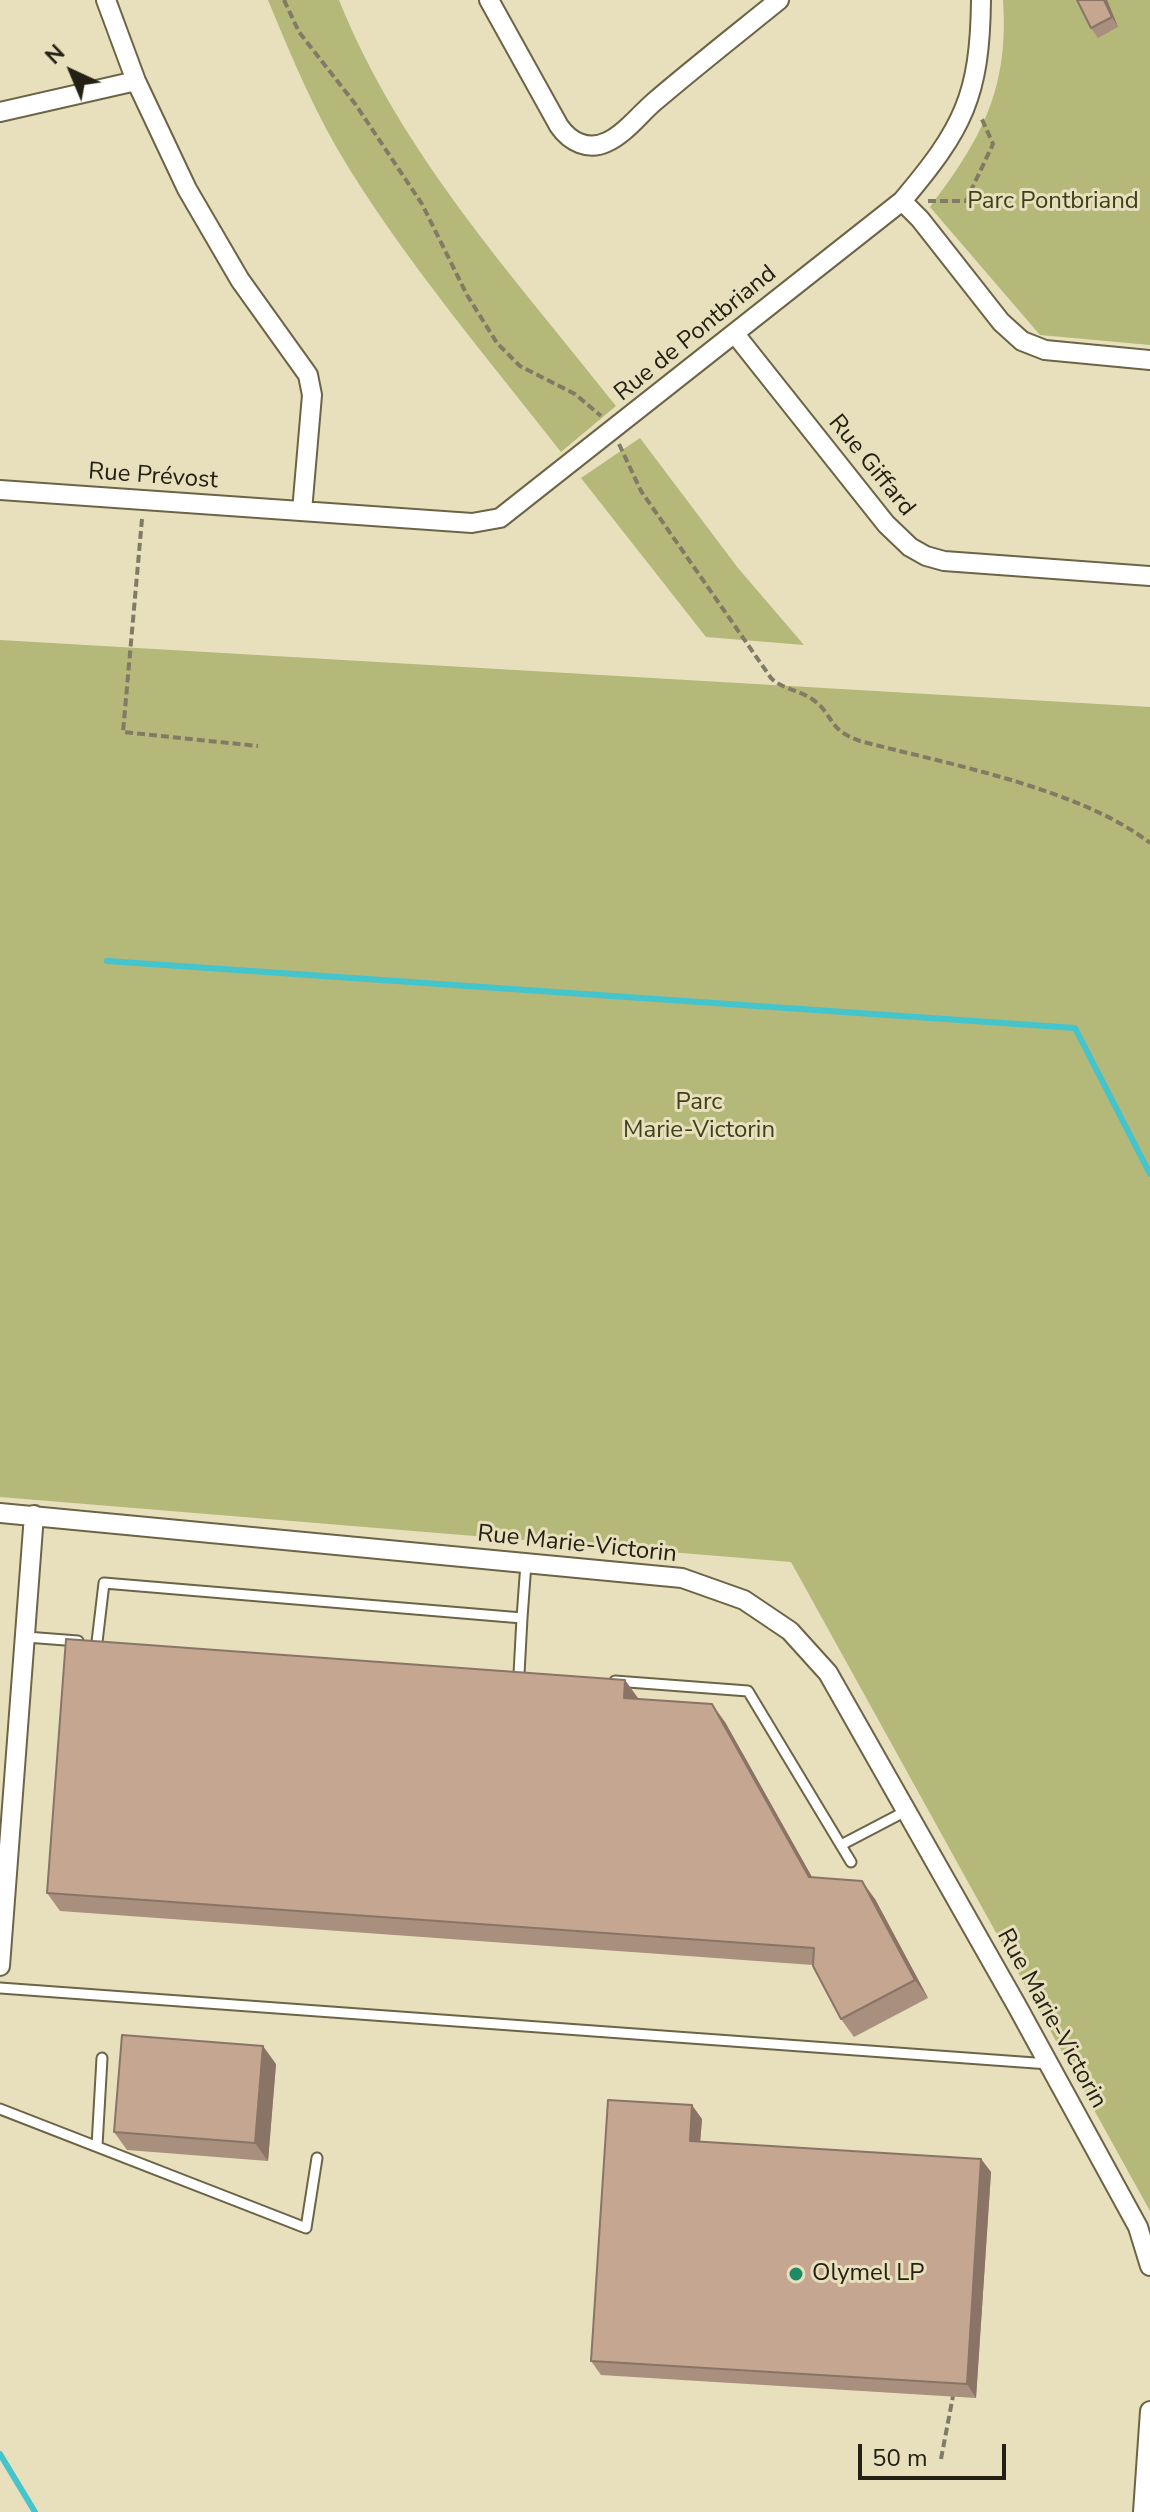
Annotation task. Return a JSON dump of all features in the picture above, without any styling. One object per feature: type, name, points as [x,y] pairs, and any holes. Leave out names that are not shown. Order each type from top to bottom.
[{"type":"street","points":[[106,0],[158,132],[214,238],[308,375],[312,395],[302,511]]},
{"type":"street","points":[[489,0],[559,126],[572,140],[589,146],[607,143],[615,138],[653,102],[779,0]]},
{"type":"street","name":"Rue de Pontbriand","points":[[302,511],[486,523],[512,511],[902,201],[935,162],[960,122],[971,95],[980,40],[981,0]]},
{"type":"street","points":[[0,112],[136,81]]},
{"type":"street","points":[[902,201],[920,219],[1001,322],[1022,341],[1045,350],[1150,360]]},
{"type":"street","name":"Rue Giffard","points":[[735,334],[896,536],[918,552],[954,562],[1150,576]]},
{"type":"street","name":"Rue Prévost","points":[[0,490],[302,511]]},
{"type":"street","name":"Rue Marie-Victorin","points":[[0,1513],[682,1578],[744,1600],[790,1631],[828,1673],[1138,2227],[1150,2266]]},
{"type":"street","points":[[0,1966],[34,1515]]},
{"type":"street","points":[[1143,2512],[1150,2411]]},
{"type":"lane","points":[[519,1674],[526,1563]]},
{"type":"lane","points":[[97,1642],[104,1583],[522,1618]]},
{"type":"lane","points":[[26,1637],[112,1643]]},
{"type":"lane","points":[[503,1673],[534,1675]]},
{"type":"lane","points":[[611,1681],[748,1691],[851,1862]]},
{"type":"lane","points":[[841,1845],[906,1811]]},
{"type":"lane","points":[[0,1988],[1049,2064]]},
{"type":"lane","points":[[97,2146],[102,2058]]},
{"type":"lane","points":[[0,2109],[306,2228],[317,2158]]},
{"type":"path","points":[[284,0],[299,32],[356,105],[422,204],[467,295],[497,343],[520,366],[567,389],[601,416],[641,491],[775,682],[811,698],[835,729],[848,736],[1059,797],[1106,817],[1150,843]]},
{"type":"path","points":[[902,201],[966,201],[993,144],[971,95]]},
{"type":"path","points":[[143,501],[123,732],[258,746]]},
{"type":"path","points":[[941,2459],[953,2396]]},
{"type":"green space","points":[[268,0],[339,0],[364,56],[427,162],[500,262],[616,406],[561,452],[425,278],[350,170],[315,108]]},
{"type":"green space","name":"Parc Pontbriand","points":[[1003,0],[1150,0],[1150,345],[1040,335],[930,207],[978,135],[988,111],[1001,60]]},
{"type":"green space","points":[[640,438],[738,568],[804,645],[706,637],[581,478]]},
{"type":"green space","name":"Parc Marie-Victorin","points":[[0,640],[1150,707],[1150,2211],[791,1562],[0,1497]]},
{"type":"building","points":[[1077,0],[1104,0],[1112,17],[1091,28]]},
{"type":"building","points":[[66,1639],[625,1680],[624,1698],[712,1704],[809,1877],[862,1881],[915,1980],[841,2019],[813,1966],[814,1948],[47,1893]]},
{"type":"building","points":[[122,2035],[263,2046],[255,2143],[114,2132]]},
{"type":"building","name":"Olymel LP","points":[[608,2100],[692,2105],[690,2141],[981,2159],[967,2384],[591,2361]]},
{"type":"waterway","points":[[107,961],[1075,1028],[1150,1174]]},
{"type":"waterway","points":[[0,2454],[35,2512]]},
{"type":"place","name":"Olymel LP","points":[[796,2274]]}]
